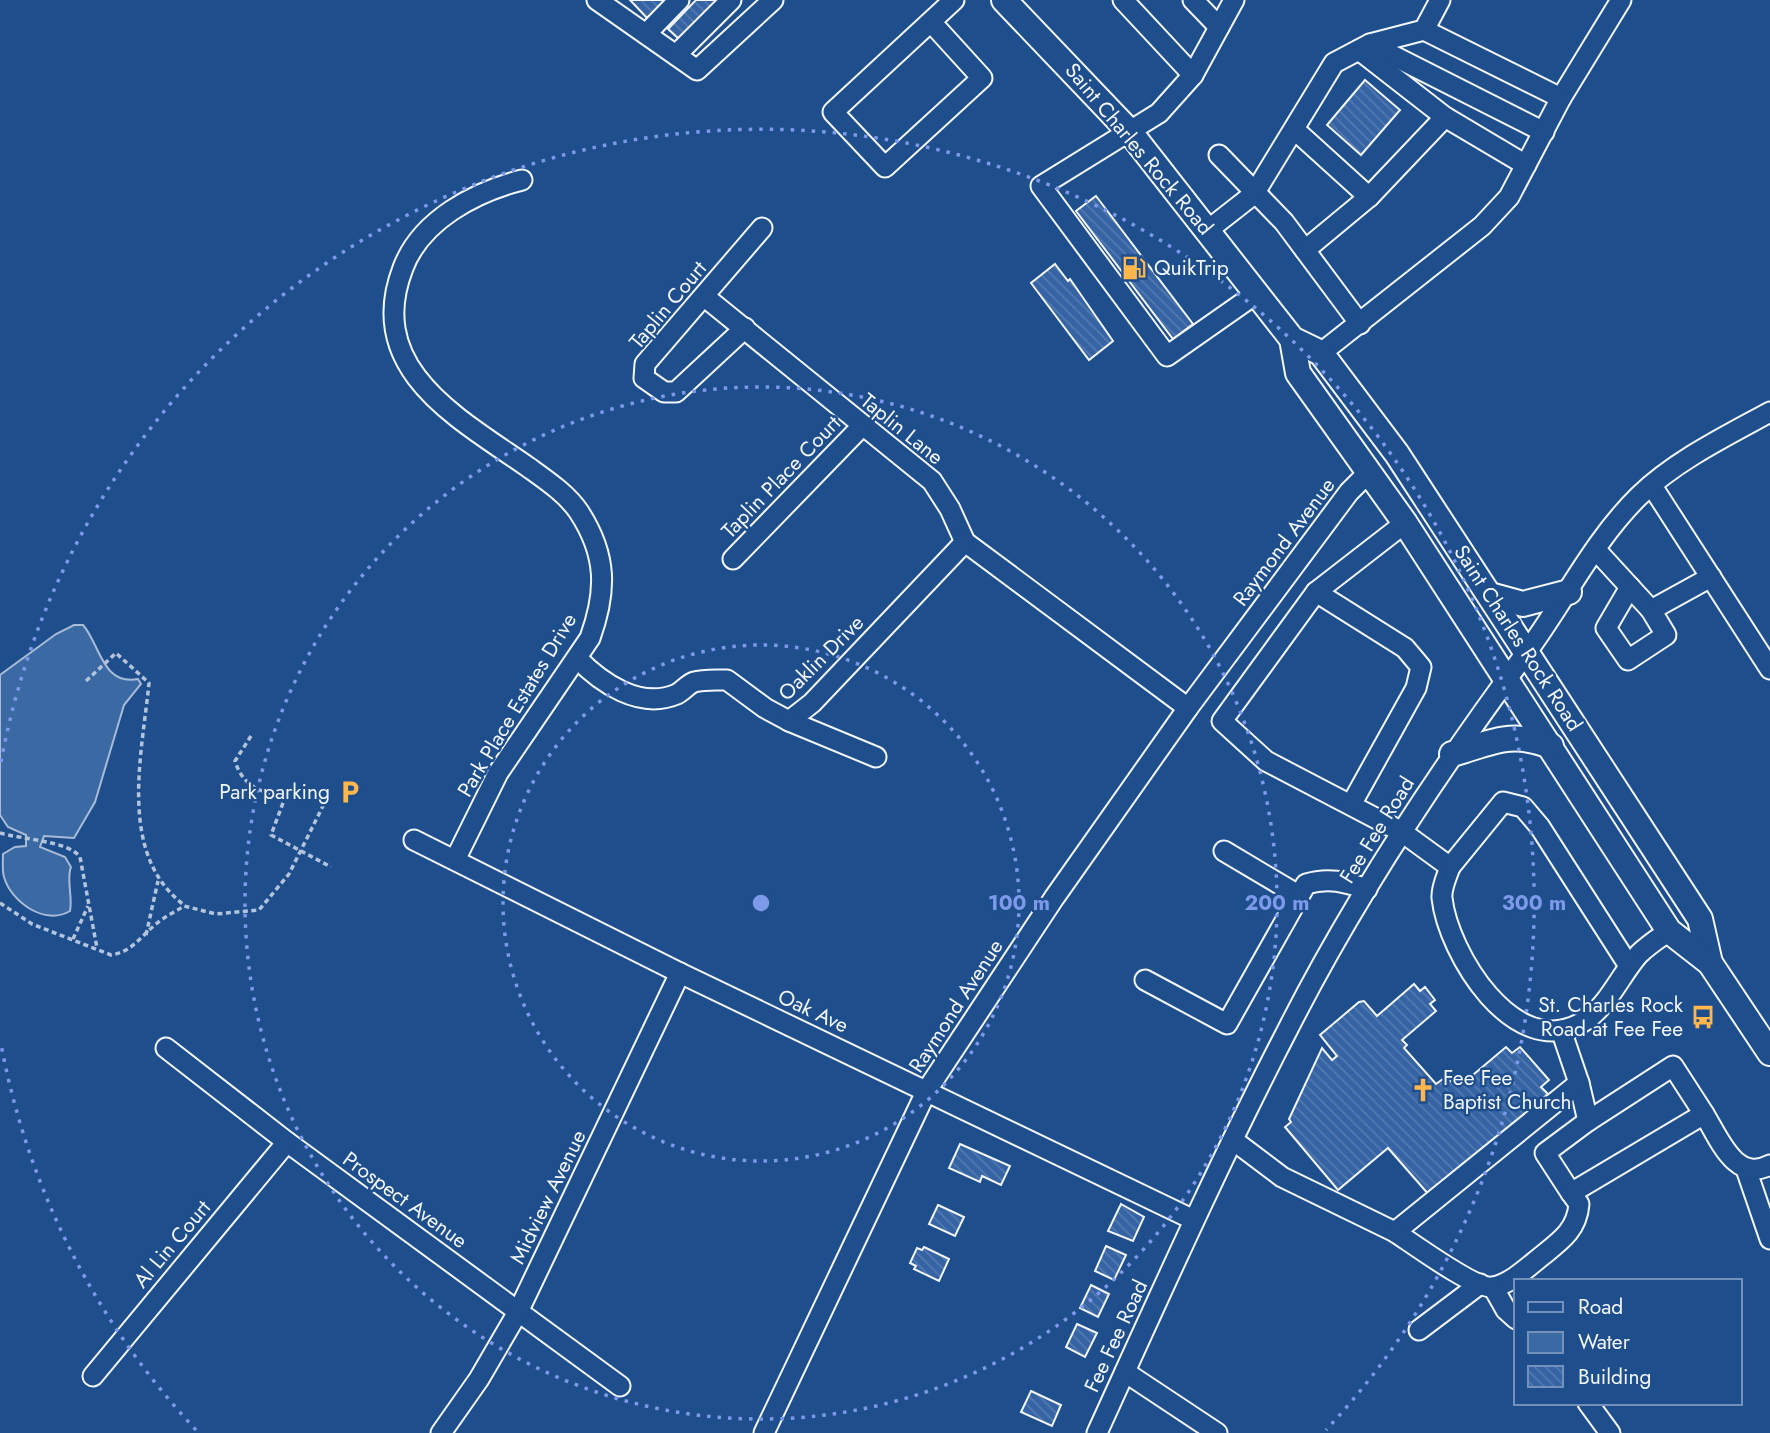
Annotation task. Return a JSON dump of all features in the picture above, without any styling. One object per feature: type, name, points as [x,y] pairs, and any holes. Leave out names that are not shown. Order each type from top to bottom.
[{"type":"main road","name":"Saint Charles Rock Road","points":[[1007,1],[1129,131],[1292,338],[1321,353],[1397,454],[1700,919],[1710,963]]},
{"type":"main road","name":"Saint Charles Rock Road","points":[[1292,338],[1297,373],[1405,523],[1669,931],[1710,963],[1770,1053]]},
{"type":"main road","points":[[1490,595],[1523,604],[1569,592]]},
{"type":"main road","points":[[1452,754],[1500,738],[1531,738],[1551,746]]},
{"type":"street","points":[[597,0],[698,70],[773,0]]},
{"type":"street","points":[[646,34],[679,0]]},
{"type":"street","points":[[676,55],[731,0]]},
{"type":"street","points":[[931,22],[982,78],[885,167],[833,111],[954,0]]},
{"type":"street","points":[[1123,0],[1192,75]]},
{"type":"street","points":[[1193,0],[1219,27]]},
{"type":"street","points":[[1234,0],[1192,75],[1159,113],[1041,186],[1167,356],[1257,293]]},
{"type":"street","points":[[1424,30],[1440,0]]},
{"type":"street","points":[[1321,353],[1482,226],[1509,197],[1561,99],[1621,0]]},
{"type":"street","points":[[1208,230],[1254,194],[1334,63],[1364,47],[1424,30],[1561,99]]},
{"type":"street","points":[[1364,47],[1446,117],[1526,165]]},
{"type":"street","points":[[1364,47],[1544,132]]},
{"type":"street","points":[[1305,250],[1369,197],[1446,117]]},
{"type":"street","points":[[1294,130],[1369,197]]},
{"type":"street","points":[[1219,155],[1284,222],[1360,324]]},
{"type":"street","name":"Park Place Estates Drive","points":[[455,860],[504,762],[590,638],[598,615],[604,570],[578,510],[552,484],[444,409],[409,370],[397,341],[393,313],[397,282],[406,260],[436,222],[500,186],[522,180]]},
{"type":"street","name":"Taplin Court","points":[[745,328],[676,392],[654,388],[643,379],[645,364],[762,228]]},
{"type":"street","name":"Taplin Lane","points":[[705,297],[932,481],[950,509],[965,542],[1188,708]]},
{"type":"street","name":"Fee Fee Road","points":[[1097,1433],[1194,1220],[1289,1026],[1367,889],[1452,754],[1527,652],[1596,550],[1640,496],[1712,445],[1770,412]]},
{"type":"street","name":"Taplin Place Court","points":[[733,559],[862,426]]},
{"type":"street","name":"Raymond Avenue","points":[[764,1433],[927,1090],[1054,898],[1188,708],[1349,492],[1370,471]]},
{"type":"street","points":[[1652,486],[1770,669]]},
{"type":"street","points":[[1405,523],[1316,592],[1222,721],[1266,761],[1352,803],[1402,832],[1450,867]]},
{"type":"street","name":"Oaklin Drive","points":[[577,658],[591,673],[620,691],[651,701],[677,694],[692,682],[727,680],[765,708],[789,721],[812,703],[965,542]]},
{"type":"street","points":[[1596,550],[1630,587],[1651,610],[1666,635],[1628,660],[1606,628],[1630,587]]},
{"type":"street","points":[[1651,610],[1710,577]]},
{"type":"street","points":[[1316,592],[1405,648],[1421,667],[1416,688],[1352,803]]},
{"type":"street","points":[[789,721],[876,757]]},
{"type":"street","points":[[1629,967],[1540,827],[1523,807],[1503,802],[1450,867],[1441,894],[1446,919],[1474,979],[1494,1004],[1514,1018],[1544,1030],[1561,1030],[1582,1023],[1647,946],[1669,931]]},
{"type":"street","name":"Oak Ave","points":[[414,840],[680,973],[1194,1220]]},
{"type":"street","points":[[1224,851],[1298,895]]},
{"type":"street","points":[[1145,980],[1227,1024],[1306,884],[1322,880],[1341,880],[1367,889]]},
{"type":"street","name":"Midview Avenue","points":[[441,1433],[480,1379],[518,1311],[680,973]]},
{"type":"street","points":[[1561,1030],[1579,1083],[1588,1121]]},
{"type":"street","name":"Prospect Avenue","points":[[166,1048],[287,1142],[620,1386]]},
{"type":"street","points":[[1419,1330],[1486,1286],[1515,1276],[1569,1233],[1574,1226],[1579,1205],[1545,1153],[1588,1121],[1673,1066],[1732,1160],[1746,1169],[1762,1169],[1770,1165]]},
{"type":"street","points":[[1395,1232],[1579,1083]]},
{"type":"street","points":[[1571,1193],[1704,1114]]},
{"type":"street","points":[[1233,1140],[1282,1177],[1395,1232],[1486,1286],[1514,1318]]},
{"type":"street","name":"Al Lin Court","points":[[93,1376],[287,1142]]},
{"type":"street","points":[[1746,1169],[1770,1238]]},
{"type":"street","points":[[1125,1372],[1217,1433]]},
{"type":"street","points":[[1589,1405],[1610,1433]]},
{"type":"path","points":[[86,681],[116,653],[149,682],[139,810],[145,848],[158,881],[184,906],[216,915],[259,910],[276,893],[301,853],[325,802]]},
{"type":"path","points":[[251,736],[235,761],[238,772],[258,791],[300,796]]},
{"type":"path","points":[[286,795],[271,835],[331,867]]},
{"type":"path","points":[[0,833],[76,851],[97,948]]},
{"type":"path","points":[[145,937],[158,881]]},
{"type":"path","points":[[0,903],[32,924],[111,954],[123,953],[145,937],[154,925],[184,906]]},
{"type":"path","points":[[73,939],[89,904]]},
{"type":"water","points":[[74,625],[83,625],[109,670],[126,679],[138,679],[141,684],[124,705],[95,802],[74,838],[44,836],[40,847],[65,857],[71,867],[70,911],[50,916],[21,903],[3,874],[3,854],[15,847],[26,846],[26,835],[8,827],[0,815],[0,675],[56,634]]},
{"type":"building","points":[[630,0],[665,0],[647,18]]},
{"type":"building","points":[[696,0],[719,0],[680,40],[668,29]]},
{"type":"building","points":[[1365,80],[1400,110],[1361,155],[1327,125]]},
{"type":"building","name":"QuikTrip","points":[[1096,196],[1193,324],[1173,339],[1076,211]]},
{"type":"building","points":[[1055,264],[1068,281],[1070,279],[1113,341],[1089,360],[1031,283]]},
{"type":"building","name":"Fee Fee Baptist Church","points":[[1414,984],[1420,991],[1425,987],[1435,1000],[1430,1004],[1436,1011],[1402,1040],[1407,1045],[1404,1048],[1436,1084],[1447,1076],[1451,1081],[1455,1078],[1461,1085],[1506,1047],[1512,1053],[1520,1047],[1549,1080],[1541,1087],[1548,1094],[1430,1196],[1388,1148],[1338,1190],[1285,1127],[1291,1122],[1289,1119],[1322,1048],[1332,1060],[1337,1056],[1320,1035],[1359,1002],[1364,1001],[1377,1016]]},
{"type":"building","points":[[960,1144],[1010,1166],[1001,1185],[982,1176],[980,1182],[949,1168]]},
{"type":"building","points":[[1121,1204],[1144,1217],[1133,1241],[1108,1231]]},
{"type":"building","points":[[938,1205],[964,1217],[955,1236],[929,1224]]},
{"type":"building","points":[[1106,1246],[1126,1255],[1114,1280],[1095,1271]]},
{"type":"building","points":[[924,1247],[949,1259],[939,1281],[914,1269],[916,1266],[910,1263],[917,1248],[922,1250]]},
{"type":"building","points":[[1091,1285],[1109,1294],[1098,1317],[1080,1308]]},
{"type":"building","points":[[1077,1324],[1097,1333],[1085,1357],[1066,1347]]},
{"type":"building","points":[[1031,1391],[1061,1405],[1052,1426],[1021,1412]]},
{"type":"place","name":"QuikTrip","points":[[1134,268]]},
{"type":"place","name":"Park parking","points":[[350,792]]},
{"type":"place","name":"St. Charles Rock Road at Fee Fee","points":[[1703,1017]]},
{"type":"place","name":"Fee Fee Baptist Church","points":[[1423,1090]]}]
